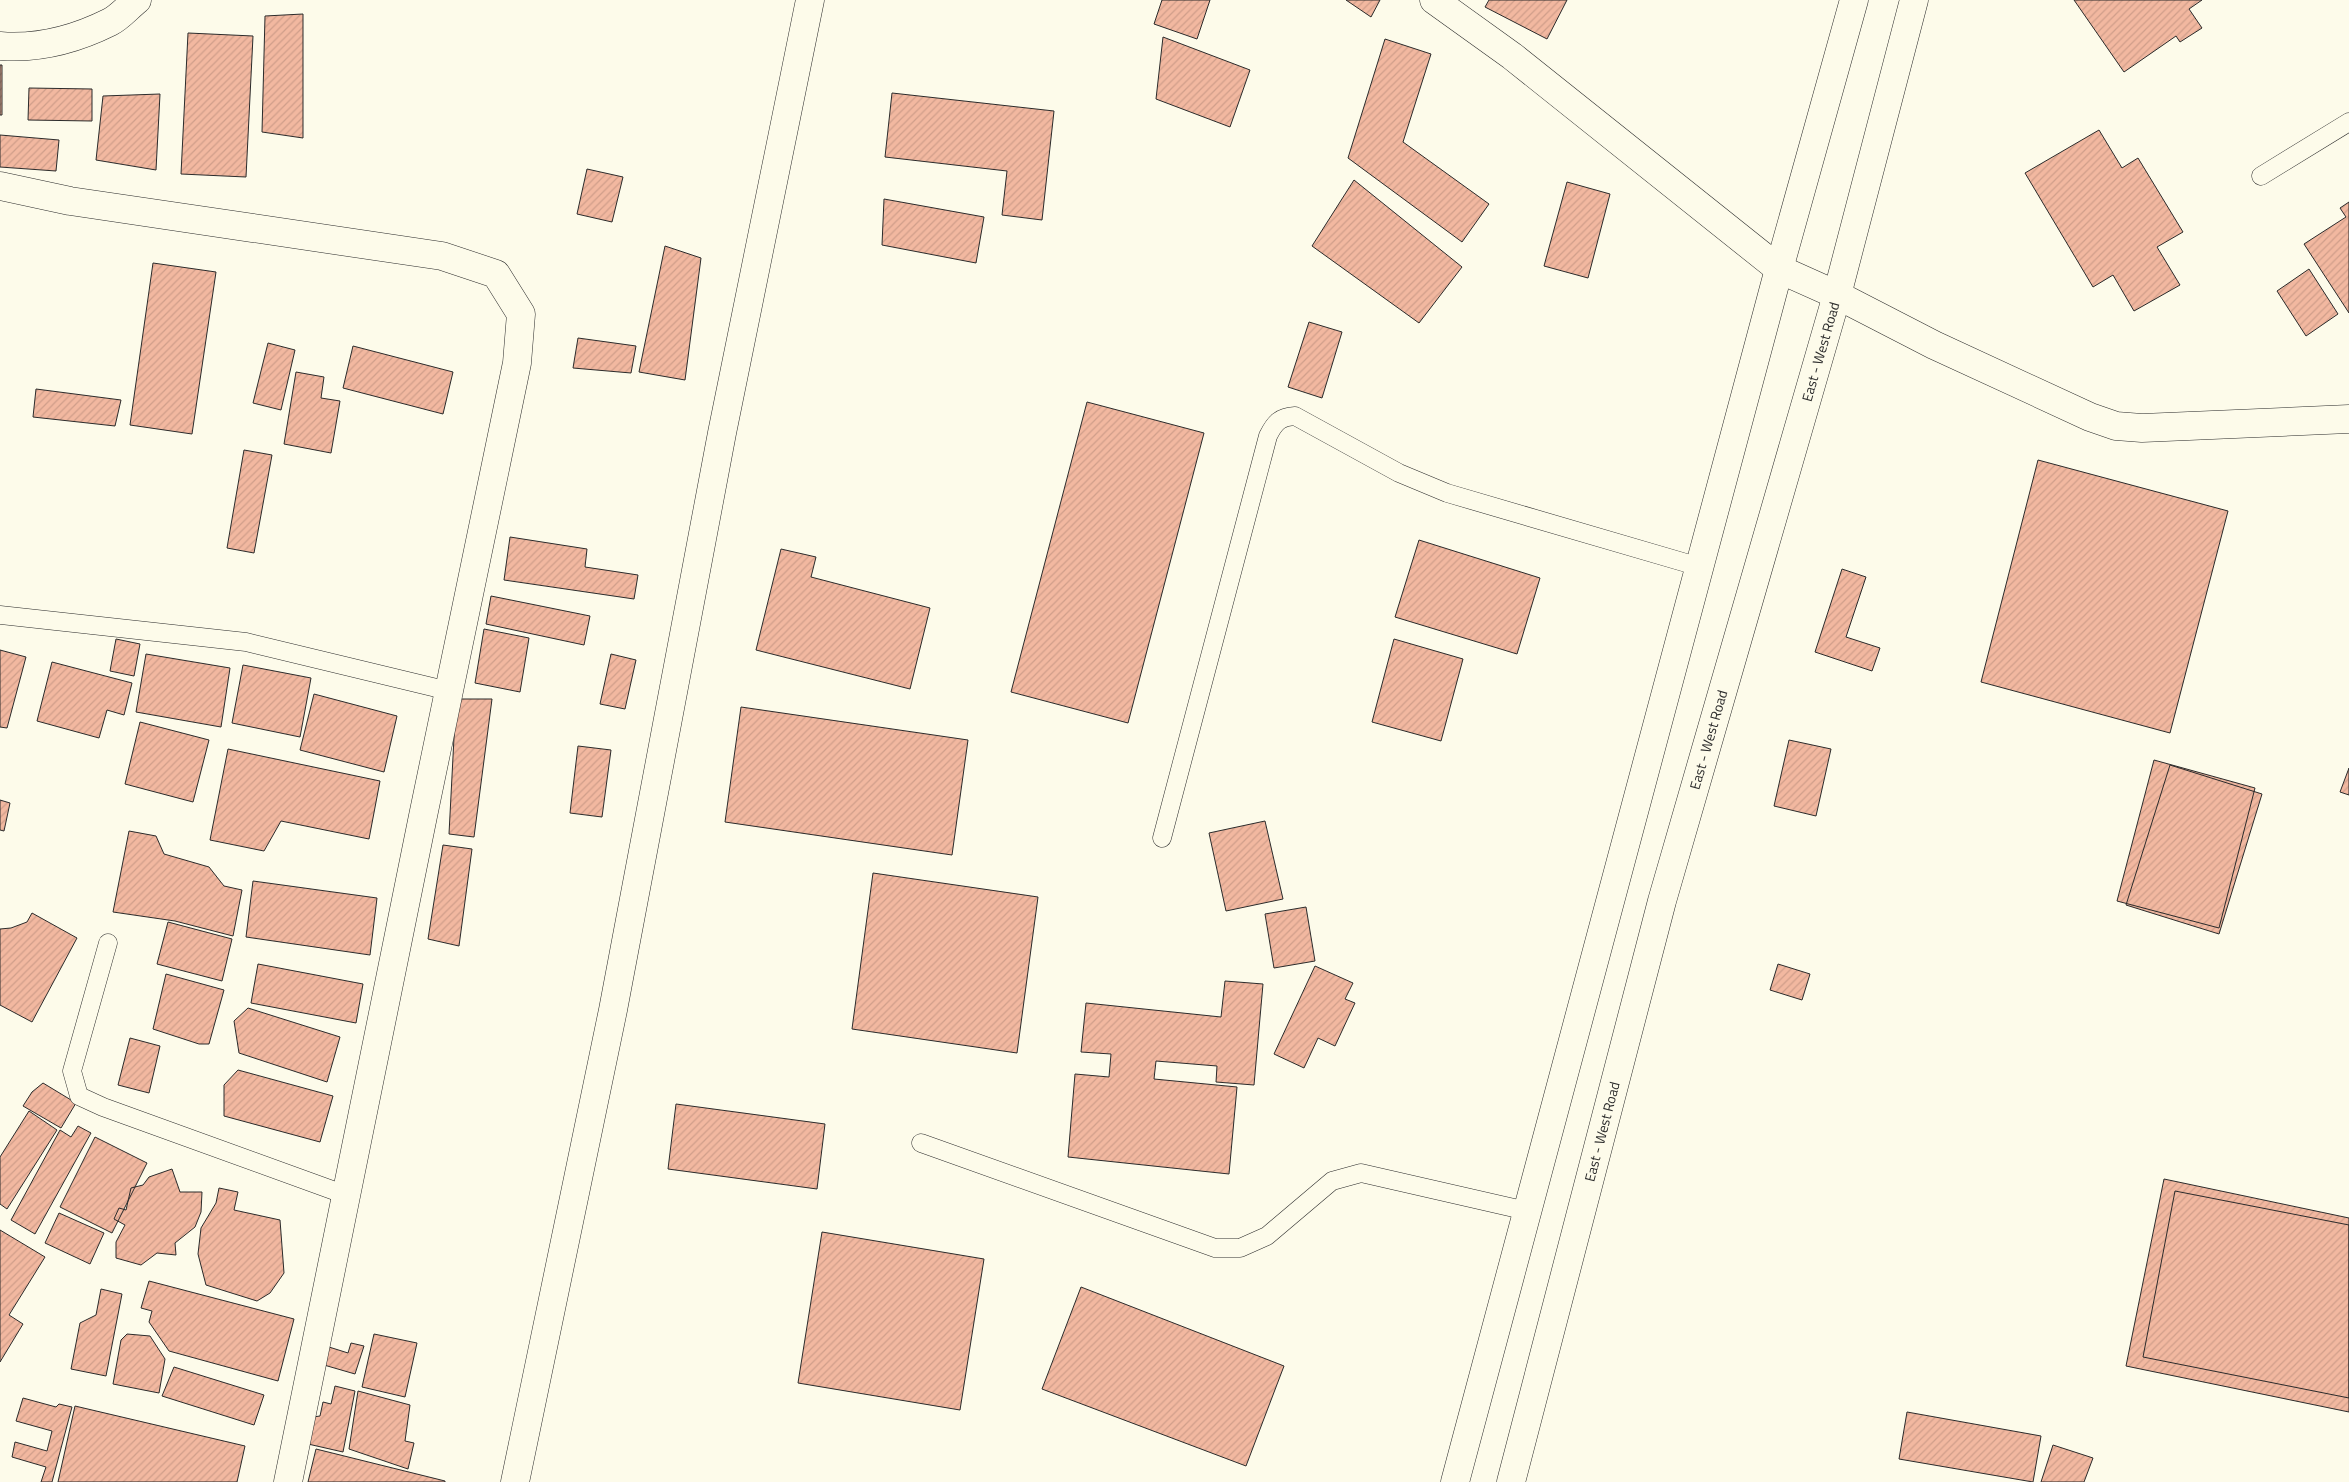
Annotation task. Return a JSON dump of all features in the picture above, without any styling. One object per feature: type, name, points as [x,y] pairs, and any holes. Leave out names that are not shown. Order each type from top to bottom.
[{"type":"street","points":[[0,46],[17,47],[69,39],[111,21],[137,0]]},
{"type":"street","points":[[515,1482],[611,1020],[722,433],[810,0]]},
{"type":"street","points":[[1434,0],[1512,56],[1779,269],[1836,295],[1942,349],[2090,417],[2116,426],[2142,428],[2349,419]]},
{"type":"street","points":[[1455,1482],[1779,269],[1854,0]]},
{"type":"street","name":"East - West Road","points":[[1511,1482],[1662,901],[1836,295],[1914,0]]},
{"type":"street","points":[[0,186],[70,201],[442,256],[496,274],[521,314],[518,363],[449,691],[288,1482]]},
{"type":"lane","points":[[2261,176],[2349,122]]},
{"type":"lane","points":[[1162,838],[1268,436],[1274,425],[1283,417],[1295,416],[1398,473],[1447,493],[1700,566]]},
{"type":"lane","points":[[0,615],[246,642],[449,691]]},
{"type":"lane","points":[[108,943],[72,1070],[79,1096],[103,1107],[346,1195]]},
{"type":"lane","points":[[921,1144],[1215,1248],[1240,1248],[1267,1236],[1332,1181],[1361,1173],[1528,1211]]},
{"type":"building","points":[[1162,0],[1210,0],[1197,39],[1154,24]]},
{"type":"building","points":[[1346,0],[1380,0],[1371,17]]},
{"type":"building","points":[[1489,0],[1567,0],[1547,39],[1485,7]]},
{"type":"building","points":[[2074,0],[2202,0],[2189,9],[2202,28],[2180,42],[2176,36],[2124,72]]},
{"type":"building","points":[[303,14],[303,138],[262,132],[265,16]]},
{"type":"building","points":[[188,33],[253,36],[246,177],[181,174]]},
{"type":"building","points":[[1163,37],[1250,70],[1230,127],[1156,99]]},
{"type":"building","points":[[1385,39],[1431,54],[1403,142],[1489,204],[1462,242],[1348,158]]},
{"type":"building","points":[[0,65],[2,65],[2,115],[0,115]]},
{"type":"building","points":[[29,88],[92,89],[92,121],[28,120]]},
{"type":"building","points":[[892,93],[1054,111],[1042,220],[1002,215],[1007,171],[885,157]]},
{"type":"building","points":[[160,94],[156,170],[96,160],[103,96]]},
{"type":"building","points":[[2099,130],[2122,168],[2138,158],[2183,232],[2157,247],[2180,285],[2134,311],[2113,275],[2093,287],[2025,173]]},
{"type":"building","points":[[0,135],[59,140],[56,171],[0,167]]},
{"type":"building","points":[[587,169],[623,177],[612,222],[577,214]]},
{"type":"building","points":[[1354,180],[1462,267],[1419,323],[1312,246]]},
{"type":"building","points":[[1567,182],[1610,194],[1588,278],[1544,266]]},
{"type":"building","points":[[884,199],[984,217],[976,263],[882,245]]},
{"type":"building","points":[[2349,202],[2349,313],[2304,244],[2346,217],[2340,208]]},
{"type":"building","points":[[665,246],[701,258],[685,380],[639,372]]},
{"type":"building","points":[[153,263],[216,272],[192,434],[130,425]]},
{"type":"building","points":[[2309,269],[2338,314],[2306,336],[2277,291]]},
{"type":"building","points":[[1309,322],[1342,332],[1322,398],[1288,387]]},
{"type":"building","points":[[578,338],[636,346],[631,373],[573,368]]},
{"type":"building","points":[[268,343],[295,350],[281,410],[253,403]]},
{"type":"building","points":[[353,346],[453,372],[443,414],[343,388]]},
{"type":"building","points":[[296,372],[324,377],[321,398],[340,401],[331,453],[284,444]]},
{"type":"building","points":[[36,389],[121,400],[115,426],[33,417]]},
{"type":"building","points":[[1087,402],[1204,433],[1128,723],[1011,692]]},
{"type":"building","points":[[244,450],[272,455],[254,553],[227,548]]},
{"type":"building","points":[[2038,460],[2228,511],[2170,733],[1981,682]]},
{"type":"building","points":[[510,537],[587,549],[585,567],[638,575],[634,599],[504,580]]},
{"type":"building","points":[[1419,540],[1540,578],[1517,654],[1395,617]]},
{"type":"building","points":[[781,549],[816,557],[811,577],[930,608],[910,689],[756,650]]},
{"type":"building","points":[[1842,569],[1866,577],[1846,637],[1880,648],[1872,671],[1815,652]]},
{"type":"building","points":[[491,596],[590,616],[584,645],[486,624]]},
{"type":"building","points":[[484,629],[529,638],[520,692],[475,683]]},
{"type":"building","points":[[116,639],[140,644],[134,676],[110,671]]},
{"type":"building","points":[[1394,639],[1463,659],[1441,741],[1372,722]]},
{"type":"building","points":[[0,650],[26,657],[7,728],[0,727]]},
{"type":"building","points":[[146,654],[230,668],[221,727],[136,712]]},
{"type":"building","points":[[611,654],[636,660],[625,709],[600,704]]},
{"type":"building","points":[[52,662],[132,683],[124,715],[107,710],[99,738],[37,721]]},
{"type":"building","points":[[243,665],[311,678],[300,737],[232,723]]},
{"type":"building","points":[[314,694],[397,716],[384,772],[300,750]]},
{"type":"building","points":[[456,699],[492,699],[474,837],[449,834]]},
{"type":"building","points":[[741,707],[968,740],[952,855],[725,822]]},
{"type":"building","points":[[140,722],[209,740],[193,802],[125,784]]},
{"type":"building","points":[[1789,740],[1831,749],[1816,816],[1774,806]]},
{"type":"building","points":[[578,746],[611,750],[602,817],[570,813]]},
{"type":"building","points":[[228,749],[380,781],[369,839],[281,821],[264,851],[210,840]]},
{"type":"building","points":[[2154,760],[2255,788],[2219,928],[2117,901]]},
{"type":"building","points":[[2170,765],[2262,794],[2219,934],[2126,905]]},
{"type":"building","points":[[2349,768],[2349,795],[2340,792]]},
{"type":"building","points":[[0,800],[10,803],[4,831],[0,830]]},
{"type":"building","points":[[1265,821],[1283,899],[1226,911],[1209,833]]},
{"type":"building","points":[[129,831],[156,836],[164,854],[209,867],[224,886],[242,890],[233,936],[175,921],[113,912]]},
{"type":"building","points":[[443,845],[472,849],[459,946],[428,939]]},
{"type":"building","points":[[873,873],[1038,897],[1017,1053],[852,1029]]},
{"type":"building","points":[[253,881],[377,898],[370,955],[246,937]]},
{"type":"building","points":[[1306,907],[1315,961],[1274,968],[1265,914]]},
{"type":"building","points":[[32,913],[77,938],[32,1022],[0,1005],[0,929],[11,928],[27,922]]},
{"type":"building","points":[[168,922],[232,939],[222,981],[157,964]]},
{"type":"building","points":[[258,964],[363,984],[356,1023],[251,1003]]},
{"type":"building","points":[[1778,964],[1810,974],[1802,1000],[1770,990]]},
{"type":"building","points":[[1315,966],[1353,983],[1345,999],[1355,1003],[1335,1046],[1318,1038],[1304,1068],[1274,1054]]},
{"type":"building","points":[[166,974],[224,990],[209,1044],[199,1044],[153,1029]]},
{"type":"building","points":[[1225,981],[1263,984],[1254,1085],[1216,1082],[1217,1066],[1156,1061],[1154,1079],[1237,1087],[1229,1174],[1068,1157],[1075,1074],[1109,1077],[1111,1054],[1081,1052],[1086,1003],[1221,1017]]},
{"type":"building","points":[[248,1008],[340,1037],[327,1082],[239,1053],[234,1021]]},
{"type":"building","points":[[130,1038],[160,1046],[149,1093],[118,1085]]},
{"type":"building","points":[[238,1070],[333,1096],[320,1142],[224,1116],[224,1085]]},
{"type":"building","points":[[43,1083],[76,1103],[61,1128],[23,1106],[32,1092]]},
{"type":"building","points":[[676,1104],[825,1124],[817,1189],[668,1169]]},
{"type":"building","points":[[29,1111],[57,1130],[7,1209],[0,1204],[0,1157]]},
{"type":"building","points":[[78,1126],[91,1133],[35,1234],[11,1220],[60,1130],[71,1137]]},
{"type":"building","points":[[95,1137],[147,1163],[112,1233],[60,1207]]},
{"type":"building","points":[[172,1169],[180,1192],[202,1192],[201,1212],[195,1227],[175,1243],[176,1255],[157,1253],[141,1265],[116,1258],[116,1242],[125,1225],[114,1219],[119,1208],[126,1210],[131,1188],[143,1185],[149,1177]]},
{"type":"building","points":[[2164,1179],[2349,1218],[2349,1412],[2126,1366]]},
{"type":"building","points":[[219,1188],[238,1192],[234,1210],[280,1220],[284,1273],[270,1293],[257,1301],[206,1285],[198,1254],[201,1228],[216,1203]]},
{"type":"building","points":[[2175,1191],[2349,1225],[2349,1398],[2143,1357]]},
{"type":"building","points":[[59,1213],[104,1233],[90,1264],[45,1243]]},
{"type":"building","points":[[0,1230],[45,1257],[9,1315],[23,1324],[0,1362]]},
{"type":"building","points":[[822,1232],[984,1259],[960,1410],[798,1383]]},
{"type":"building","points":[[149,1281],[294,1319],[278,1381],[169,1351],[149,1322],[152,1311],[141,1308]]},
{"type":"building","points":[[1081,1287],[1284,1366],[1246,1466],[1042,1389]]},
{"type":"building","points":[[101,1289],[122,1294],[106,1376],[71,1369],[80,1323],[96,1315]]},
{"type":"building","points":[[127,1334],[150,1336],[165,1359],[159,1393],[113,1384],[121,1340]]},
{"type":"building","points":[[374,1334],[417,1343],[405,1397],[362,1387]]},
{"type":"building","points":[[351,1343],[364,1346],[355,1374],[324,1365],[329,1347],[348,1353]]},
{"type":"building","points":[[174,1367],[264,1395],[254,1425],[162,1396]]},
{"type":"building","points":[[335,1386],[355,1391],[343,1452],[308,1444],[313,1417],[320,1416],[323,1402],[331,1404]]},
{"type":"building","points":[[358,1391],[410,1405],[405,1441],[414,1443],[408,1469],[349,1449]]},
{"type":"building","points":[[23,1398],[56,1407],[59,1404],[72,1407],[52,1482],[41,1482],[46,1467],[12,1457],[15,1442],[47,1451],[52,1431],[16,1421]]},
{"type":"building","points":[[75,1406],[245,1446],[237,1482],[58,1482]]},
{"type":"building","points":[[1907,1412],[2041,1436],[2033,1482],[1899,1459]]},
{"type":"building","points":[[2053,1445],[2093,1458],[2084,1482],[2041,1482]]},
{"type":"building","points":[[316,1449],[445,1481],[445,1482],[308,1482]]}]
